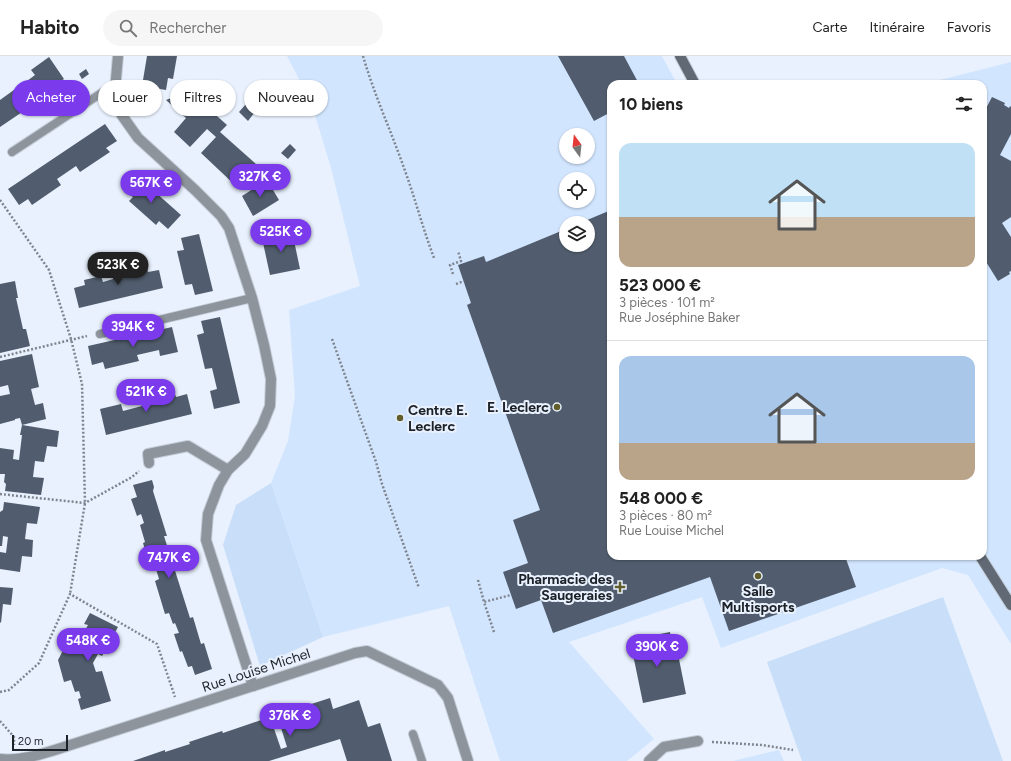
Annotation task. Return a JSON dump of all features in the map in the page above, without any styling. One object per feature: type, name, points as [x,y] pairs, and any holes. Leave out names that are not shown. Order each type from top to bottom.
[{"type":"street","points":[[116,80],[118,56]]},
{"type":"street","points":[[680,56],[693,80]]},
{"type":"street","points":[[122,116],[138,138],[195,190],[220,216],[228,228],[252,298],[264,345],[271,379],[270,406],[262,426],[245,454],[228,470],[219,485],[208,514],[206,540],[253,686]]},
{"type":"street","points":[[149,463],[148,454],[188,446],[228,470]]},
{"type":"street","points":[[983,560],[1011,605]]},
{"type":"street","name":"Rue Louise Michel","points":[[0,759],[15,760],[31,757],[355,653],[367,651],[438,685],[448,698],[468,761]]},
{"type":"street","points":[[649,761],[664,747],[698,741]]},
{"type":"lane","points":[[12,152],[98,95]]},
{"type":"lane","points":[[100,334],[252,298]]},
{"type":"lane","points":[[413,734],[422,761]]},
{"type":"path","points":[[363,56],[371,84],[404,168],[434,258]]},
{"type":"path","points":[[0,200],[49,270],[71,339],[82,384],[85,504],[70,594],[39,663],[9,690],[0,692]]},
{"type":"path","points":[[453,274],[450,265],[461,261],[458,251]]},
{"type":"path","points":[[456,284],[464,281]]},
{"type":"path","points":[[0,357],[71,339],[100,334]]},
{"type":"path","points":[[332,340],[347,379],[419,588]]},
{"type":"path","points":[[0,494],[85,504],[132,477],[149,463]]},
{"type":"path","points":[[478,580],[494,632]]},
{"type":"path","points":[[70,594],[156,644],[179,710]]},
{"type":"path","points":[[484,602],[511,594]]},
{"type":"path","points":[[0,721],[14,737],[15,760]]},
{"type":"path","points":[[698,741],[762,745],[793,750]]},
{"type":"shaded area","points":[[287,56],[662,56],[675,80],[607,80],[607,560],[987,560],[987,80],[940,80],[1011,62],[1011,644],[968,575],[942,568],[721,648],[702,597],[569,642],[654,739],[627,761],[500,761],[449,606],[323,637],[271,483],[288,441],[295,396],[289,310],[360,286],[331,168],[315,116],[328,116],[328,80],[300,80]]},
{"type":"shaded area","points":[[271,483],[323,637],[260,666],[223,545],[236,505]]},
{"type":"shaded area","points":[[943,597],[1003,761],[802,761],[767,662]]},
{"type":"shaded area","points":[[779,750],[784,761],[733,761]]},
{"type":"building","points":[[147,56],[177,56],[173,79],[168,78],[166,90],[162,89],[162,80],[143,80]]},
{"type":"building","points":[[558,56],[624,56],[637,80],[607,80],[607,114],[594,121]]},
{"type":"building","points":[[49,57],[64,79],[28,80],[35,75],[31,70]]},
{"type":"building","points":[[86,69],[89,74],[82,79],[79,74]]},
{"type":"building","points":[[12,91],[12,116],[16,116],[0,127],[0,100]]},
{"type":"building","points":[[992,97],[1005,103],[1004,105],[1009,108],[1010,106],[1011,107],[1011,134],[1000,155],[1011,161],[1011,217],[1002,223],[1011,237],[1011,271],[1009,272],[1010,274],[998,281],[987,263],[987,106]]},
{"type":"building","points":[[170,98],[170,104],[166,100]]},
{"type":"building","points":[[244,106],[244,116],[252,116],[248,121],[239,112]]},
{"type":"building","points":[[184,116],[217,116],[227,125],[220,132],[257,165],[237,187],[201,153],[216,137],[207,129],[190,147],[174,132],[186,118]]},
{"type":"building","points":[[105,124],[117,141],[106,148],[110,152],[80,172],[76,166],[57,179],[61,185],[32,205],[28,199],[19,205],[8,189]]},
{"type":"building","points":[[290,144],[296,150],[288,159],[281,153]]},
{"type":"building","points":[[137,176],[181,215],[168,229],[159,221],[156,225],[129,201],[133,197],[124,190]]},
{"type":"building","points":[[267,180],[279,200],[253,216],[242,196]]},
{"type":"building","name":"E. Leclerc","points":[[607,212],[607,560],[846,560],[856,587],[729,631],[710,577],[553,633],[541,600],[516,609],[503,572],[528,563],[513,520],[540,510],[467,305],[471,303],[458,265],[484,256],[486,262],[559,232],[559,252],[595,252],[595,217]]},
{"type":"building","points":[[292,231],[300,269],[270,275],[262,238]]},
{"type":"building","points":[[199,234],[213,291],[195,295],[192,284],[185,285],[177,251],[184,250],[181,238]]},
{"type":"building","points":[[146,265],[148,272],[159,270],[163,288],[79,308],[74,288],[85,285],[84,280],[101,276],[103,282],[113,279],[112,273]]},
{"type":"building","points":[[15,281],[18,298],[16,298],[23,329],[26,329],[30,346],[0,353],[0,284]]},
{"type":"building","points":[[220,317],[240,403],[214,409],[210,391],[217,389],[212,368],[205,369],[197,335],[204,333],[201,321]]},
{"type":"building","points":[[172,327],[178,352],[160,356],[159,350],[137,355],[139,361],[105,369],[103,362],[92,365],[88,346]]},
{"type":"building","points":[[32,354],[39,387],[31,389],[35,405],[43,403],[46,419],[22,425],[20,418],[0,424],[0,396],[10,394],[8,385],[0,387],[0,361]]},
{"type":"building","points":[[174,391],[176,397],[187,394],[192,414],[106,435],[100,409],[121,404],[123,411],[142,406],[140,400]]},
{"type":"building","points":[[22,425],[59,431],[57,447],[47,446],[44,462],[35,461],[33,477],[44,478],[41,495],[5,491],[5,474],[0,474],[0,448],[14,450],[13,459],[19,460]]},
{"type":"building","points":[[152,480],[154,487],[153,491],[167,536],[164,536],[190,618],[193,617],[201,644],[204,643],[212,669],[195,675],[192,666],[188,667],[182,651],[180,652],[174,634],[179,633],[175,623],[173,624],[169,613],[165,614],[155,581],[159,579],[153,559],[148,560],[143,543],[145,542],[140,525],[144,523],[141,514],[137,516],[131,499],[137,497],[133,485]]},
{"type":"building","points":[[4,502],[40,507],[37,524],[27,523],[25,539],[33,540],[32,557],[22,556],[20,572],[0,569],[0,552],[6,553],[8,537],[3,536],[2,546],[0,546],[0,512],[3,510]]},
{"type":"building","points":[[0,587],[13,588],[11,605],[3,604],[1,623],[0,622]]},
{"type":"building","points":[[90,613],[118,627],[102,656],[98,654],[93,663],[96,672],[102,671],[111,701],[81,710],[78,699],[81,698],[79,691],[75,692],[71,680],[64,682],[58,660],[69,639],[75,642],[81,631],[84,632],[88,625],[84,624]]},
{"type":"building","points":[[670,632],[675,660],[679,659],[686,694],[643,703],[630,640]]},
{"type":"building","points":[[330,698],[333,709],[359,700],[368,727],[380,723],[392,761],[347,761],[340,739],[269,761],[133,761],[165,750],[165,752],[190,744],[189,742],[222,731],[223,733],[270,717],[281,749],[287,747],[277,715]]},
{"type":"place","name":"E. Leclerc","points":[[557,407]]},
{"type":"place","name":"Centre E. Leclerc","points":[[400,418]]},
{"type":"place","name":"Salle Multisports","points":[[758,576]]},
{"type":"place","name":"Pharmacie des Saugeraies","points":[[620,587]]}]
